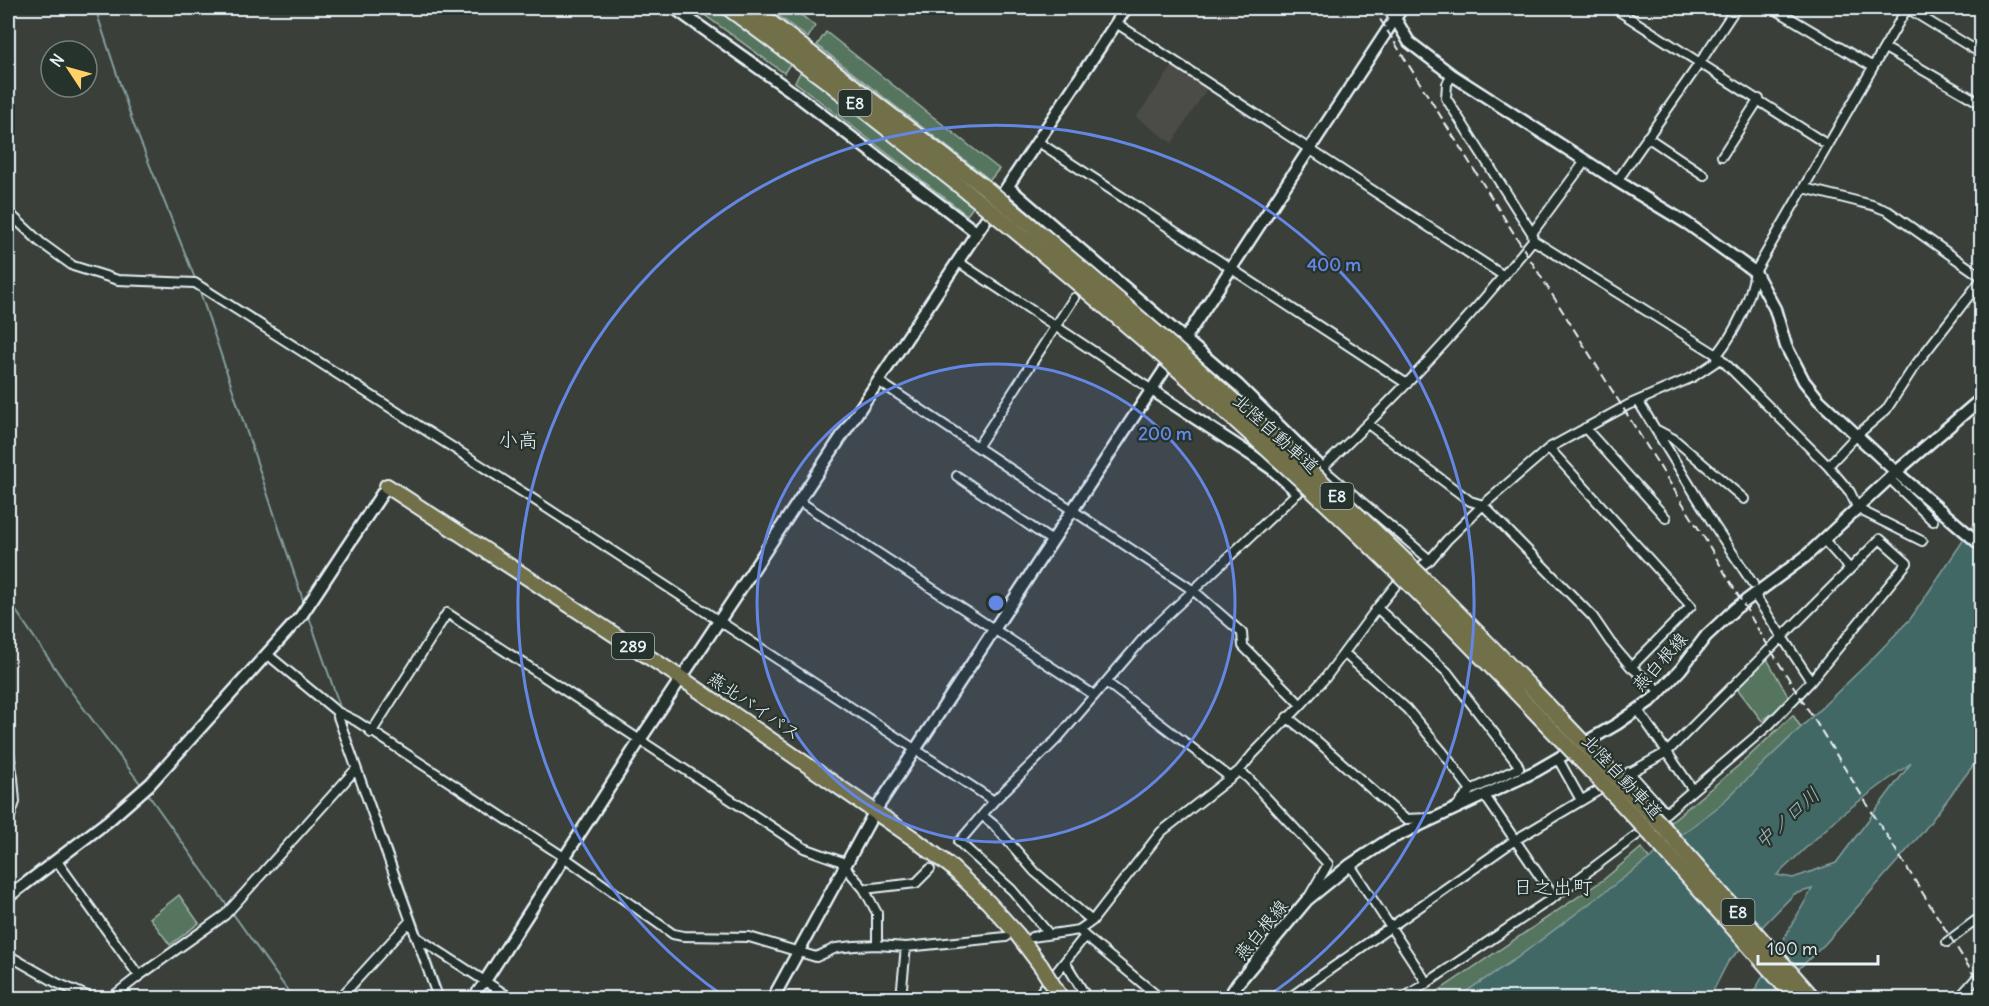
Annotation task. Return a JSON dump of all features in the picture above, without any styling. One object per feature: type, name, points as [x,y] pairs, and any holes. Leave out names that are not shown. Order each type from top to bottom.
[{"type":"highway","name":"北陸自動車道","points":[[728,8],[984,196],[1263,446],[1364,540],[1510,686],[1600,780],[1729,922],[1795,999]]},
{"type":"highway","name":"北陸自動車道","points":[[752,8],[1202,373],[1290,453],[1443,598],[1663,828],[1813,999]]},
{"type":"highway","name":"燕北バイパス","points":[[387,486],[681,678],[875,811],[968,882],[1017,934],[1062,999]]},
{"type":"street","points":[[674,8],[791,91],[976,232]]},
{"type":"street","points":[[472,999],[640,740],[1126,8]]},
{"type":"street","points":[[1389,8],[1409,42],[1452,75],[1688,224],[1755,272],[1775,309],[1786,346],[1804,381],[1819,400],[1857,435],[1933,521]]},
{"type":"street","points":[[776,998],[875,811],[1402,8]]},
{"type":"street","points":[[1614,8],[1828,145]]},
{"type":"street","points":[[1617,181],[1736,8]]},
{"type":"street","points":[[1773,8],[1873,68]]},
{"type":"street","points":[[1036,999],[1065,962],[1082,933],[1161,832],[1239,771],[1326,677],[1396,585],[1430,560],[1447,540],[1484,505],[1549,448],[1638,401],[1693,377],[1719,357],[1747,303],[1752,291],[1755,272],[1907,8],[1982,54]]},
{"type":"street","points":[[1116,23],[1504,276]]},
{"type":"street","points":[[1885,48],[1982,104]]},
{"type":"street","points":[[1452,75],[1447,84],[1446,98],[1532,236],[1719,357],[1828,466],[1850,492],[1858,509],[1922,541]]},
{"type":"street","points":[[1722,156],[1759,99]]},
{"type":"street","points":[[1647,137],[1704,176]]},
{"type":"street","points":[[1037,141],[1407,384]]},
{"type":"street","points":[[1049,934],[1012,890],[959,842],[994,801],[1057,739],[1148,633],[1368,424],[1407,384],[1504,276],[1586,160]]},
{"type":"street","points":[[1008,187],[1238,385],[1322,468],[1430,560]]},
{"type":"street","points":[[1804,188],[1888,211],[1982,278],[1914,368],[1886,410],[1857,435],[1828,466]]},
{"type":"street","points":[[8,212],[40,242],[73,266],[118,280],[195,283],[429,431],[994,801]]},
{"type":"street","points":[[957,261],[1272,469],[1297,492]]},
{"type":"street","points":[[978,446],[1074,298]]},
{"type":"street","points":[[878,381],[1194,591],[1242,633],[1243,646],[1301,705]]},
{"type":"street","name":"燕白根線","points":[[1228,999],[1238,983],[1307,900],[1350,865],[1388,840],[1485,796],[1558,759],[1638,710],[1660,691],[1681,669],[1706,636],[1754,589],[1824,540],[1893,475],[1982,398]]},
{"type":"street","points":[[1638,401],[1811,681]]},
{"type":"street","points":[[1368,424],[1470,501],[1484,505],[1593,617],[1631,667],[1660,691]]},
{"type":"street","points":[[1585,428],[1666,518]]},
{"type":"street","points":[[1656,429],[1674,439],[1744,499]]},
{"type":"street","points":[[1549,448],[1690,606],[1631,667]]},
{"type":"street","points":[[1893,475],[1941,510],[1982,546]]},
{"type":"street","points":[[957,476],[1052,541]]},
{"type":"street","points":[[8,897],[108,821],[150,784],[302,616],[387,486]]},
{"type":"street","points":[[799,501],[1094,695]]},
{"type":"street","points":[[1289,999],[1515,840],[1667,752],[1880,539],[1907,562],[1811,681],[1769,725],[1666,813],[1554,897],[1403,999]]},
{"type":"street","points":[[1824,540],[1850,568]]},
{"type":"street","points":[[1377,608],[1447,672],[1519,768],[1471,790],[1453,810]]},
{"type":"street","points":[[371,733],[447,613],[804,848],[836,858],[864,889],[877,913],[877,945]]},
{"type":"street","points":[[1344,653],[1407,709],[1471,790]]},
{"type":"street","points":[[267,654],[336,711],[564,857],[673,933],[683,936],[749,938],[816,957],[836,948],[877,945],[906,947],[1006,937]]},
{"type":"street","points":[[1106,682],[1231,778]]},
{"type":"street","points":[[1638,710],[1693,790]]},
{"type":"street","points":[[336,711],[438,999]]},
{"type":"street","points":[[1287,717],[1405,819],[1437,817]]},
{"type":"street","points":[[8,746],[15,802],[8,822]]},
{"type":"street","points":[[1558,759],[1581,800]]},
{"type":"street","points":[[111,999],[139,976],[225,915],[356,769]]},
{"type":"street","points":[[1239,771],[1328,864],[1307,900]]},
{"type":"street","points":[[1629,772],[1666,813]]},
{"type":"street","points":[[1485,796],[1554,897]]},
{"type":"street","points":[[983,816],[994,825],[1035,872],[1092,921]]},
{"type":"street","points":[[57,861],[139,976]]},
{"type":"street","points":[[1350,865],[1427,983]]},
{"type":"street","points":[[864,889],[916,883],[930,870]]},
{"type":"street","points":[[340,999],[410,921]]},
{"type":"street","points":[[1947,942],[1975,921],[1982,926]]},
{"type":"street","points":[[1032,937],[1082,933],[1160,999]]},
{"type":"street","points":[[415,936],[511,999]]},
{"type":"street","points":[[891,999],[901,997],[906,947]]},
{"type":"street","points":[[8,955],[57,983],[92,999]]},
{"type":"street","points":[[1065,962],[1087,999]]},
{"type":"street","points":[[1959,999],[1982,972]]},
{"type":"shaded area","points":[[1175,63],[1208,87],[1172,143],[1136,117]]},
{"type":"green space","points":[[695,8],[716,8],[790,64],[784,73]]},
{"type":"green space","points":[[768,8],[792,8],[815,26],[808,38]]},
{"type":"green space","points":[[826,32],[999,169],[990,180],[817,45]]},
{"type":"green space","points":[[801,71],[974,206],[967,215],[795,82]]},
{"type":"green space","points":[[1766,657],[1790,700],[1762,721],[1736,687]]},
{"type":"green space","points":[[1793,715],[1804,732],[1684,839],[1669,823],[1744,761]]},
{"type":"green space","points":[[1641,848],[1654,864],[1465,998],[1428,998],[1603,880]]},
{"type":"green space","points":[[179,895],[199,923],[170,945],[150,918]]},
{"type":"water","name":"中ノ口川","points":[[1981,514],[1981,755],[1922,833],[1825,944],[1768,998],[1746,998],[1755,990],[1812,889],[1794,894],[1728,962],[1713,991],[1712,998],[1456,998],[1517,958],[1718,807],[1870,661],[1911,618]],"holes":[[[1911,763],[1836,863],[1793,878],[1777,875],[1842,814]]]},
{"type":"waterway","points":[[95,8],[133,123],[196,281]]},
{"type":"waterway","points":[[199,289],[304,603]]},
{"type":"waterway","points":[[8,599],[70,690],[142,786]]},
{"type":"waterway","points":[[308,614],[341,710]]},
{"type":"waterway","points":[[344,719],[422,936]]},
{"type":"waterway","points":[[147,793],[293,998]]},
{"type":"waterway","points":[[425,945],[444,998]]},
{"type":"railway","points":[[1373,8],[1982,988]]},
{"type":"district","name":"小高","points":[[518,440]]},
{"type":"district","name":"日之出町","points":[[1553,887]]}]
